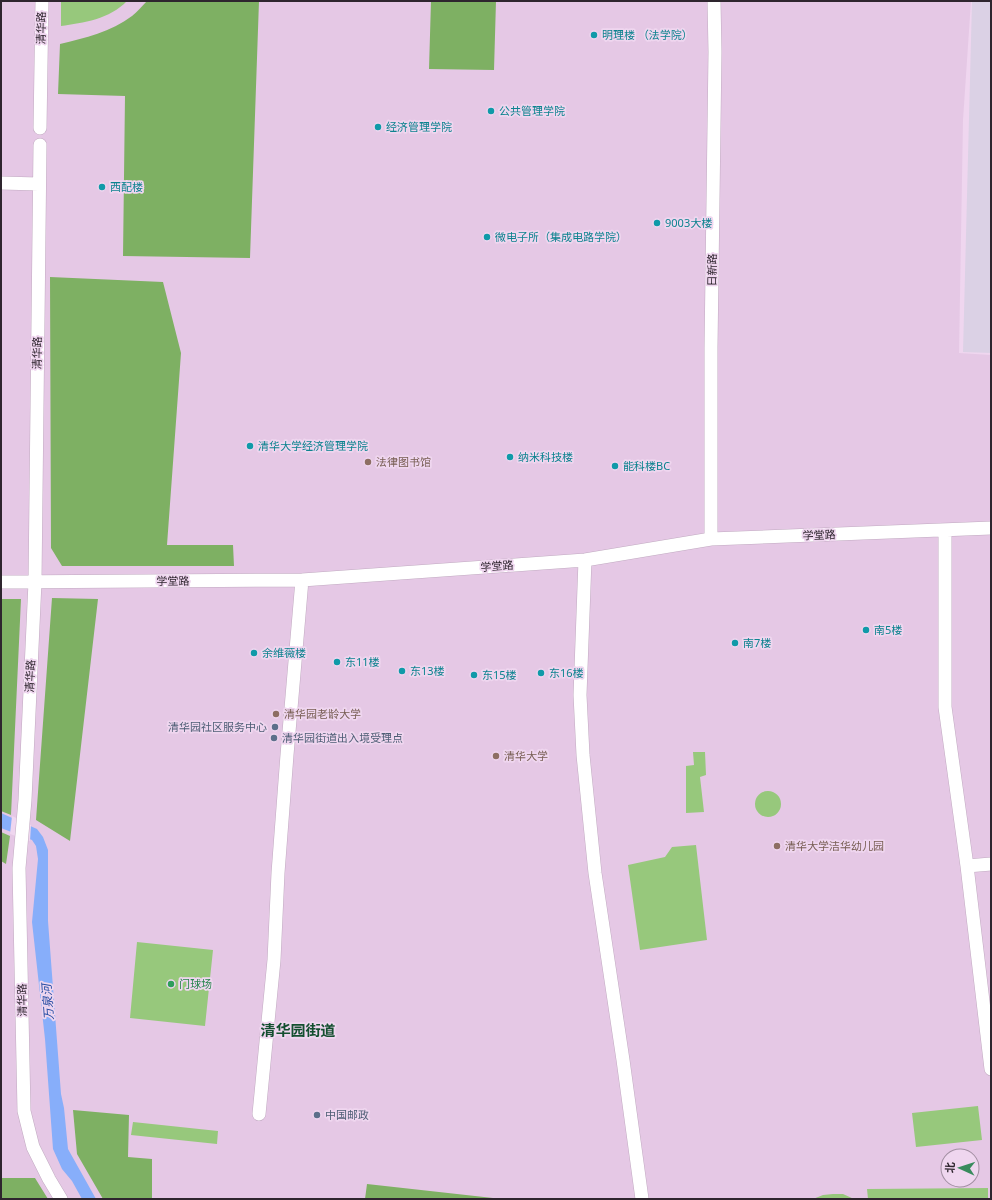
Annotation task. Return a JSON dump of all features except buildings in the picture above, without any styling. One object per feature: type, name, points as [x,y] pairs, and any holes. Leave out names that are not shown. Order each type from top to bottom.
[{"type":"street","name":"清华路","points":[[40,128],[42,1]]},
{"type":"street","name":"日新路","points":[[711,539],[710,348],[715,52],[714,1]]},
{"type":"street","name":"清华路","points":[[40,145],[35,582],[25,792],[20,857],[24,1111],[33,1147],[61,1199]]},
{"type":"street","points":[[1,183],[39,184]]},
{"type":"street","name":"学堂路","points":[[1,582],[302,580],[585,560],[711,539],[991,528]]},
{"type":"street","points":[[945,530],[945,707],[967,866],[991,1069]]},
{"type":"street","points":[[585,560],[580,695],[583,755],[595,873],[642,1199]]},
{"type":"street","points":[[259,1114],[274,960],[285,771],[302,580]]},
{"type":"street","points":[[967,866],[991,864]]},
{"type":"shaded area","name":"清华大学","points":[[1,1],[971,1],[963,120],[959,353],[991,355],[991,1199],[1,1199]]},
{"type":"shaded area","points":[[972,1],[991,1],[991,353],[963,352]]},
{"type":"green space","points":[[61,1],[127,1],[113,12],[104,16],[87,22],[61,26]]},
{"type":"green space","points":[[147,1],[259,1],[250,258],[123,256],[125,96],[58,94],[60,44],[88,37],[124,22],[138,11]]},
{"type":"green space","points":[[431,1],[496,1],[494,70],[429,69]]},
{"type":"green space","points":[[50,277],[163,282],[181,353],[167,545],[233,545],[234,566],[62,566],[51,548]]},
{"type":"green space","points":[[52,598],[98,599],[70,841],[36,820]]},
{"type":"green space","points":[[1,599],[21,599],[11,815],[1,811]]},
{"type":"green space","points":[[693,752],[705,752],[706,775],[700,777],[704,812],[686,813],[686,766],[694,765]]},
{"type":"green space","points":[[768,791],[777,795],[781,804],[777,813],[768,817],[759,813],[755,804],[759,795]]},
{"type":"green space","points":[[1,832],[10,836],[6,864],[1,861]]},
{"type":"green space","points":[[696,845],[707,940],[640,950],[628,865],[665,857],[672,847]]},
{"type":"green space","name":"门球场","points":[[137,942],[213,950],[205,1026],[130,1018]]},
{"type":"green space","points":[[978,1106],[982,1140],[916,1147],[912,1113]]},
{"type":"green space","points":[[73,1110],[129,1115],[128,1157],[152,1159],[152,1199],[103,1199],[77,1154]]},
{"type":"green space","points":[[133,1122],[218,1131],[217,1144],[131,1135]]},
{"type":"green space","points":[[1,1178],[35,1178],[48,1199],[1,1199]]},
{"type":"green space","points":[[367,1184],[502,1199],[365,1199]]},
{"type":"green space","points":[[988,1188],[988,1199],[868,1199],[867,1189]]},
{"type":"green space","points":[[843,1194],[854,1199],[813,1199],[823,1195]]},
{"type":"water","name":"万泉河","points":[[1,813],[37,829],[43,837],[48,850],[48,921],[61,1094],[64,1108],[68,1149],[96,1199],[82,1199],[72,1181],[62,1169],[53,1149],[45,1039],[32,922],[38,859],[36,846],[32,840],[1,828]]},
{"type":"pier","points":[[12,816],[31,825],[30,841],[10,834]]},
{"type":"place","name":"明理楼 （法学院）","points":[[594,35]]},
{"type":"place","name":"公共管理学院","points":[[491,111]]},
{"type":"place","name":"经济管理学院","points":[[378,127]]},
{"type":"place","name":"西配楼","points":[[102,187]]},
{"type":"place","name":"9003大楼","points":[[657,223]]},
{"type":"place","name":"微电子所（集成电路学院）","points":[[487,237]]},
{"type":"place","name":"清华大学经济管理学院","points":[[250,446]]},
{"type":"place","name":"纳米科技楼","points":[[510,457]]},
{"type":"place","name":"法律图书馆","points":[[368,462]]},
{"type":"place","name":"能科楼BC","points":[[615,466]]},
{"type":"place","name":"南5楼","points":[[866,630]]},
{"type":"place","name":"南7楼","points":[[735,643]]},
{"type":"place","name":"余维薇楼","points":[[254,653]]},
{"type":"place","name":"东11楼","points":[[337,662]]},
{"type":"place","name":"东13楼","points":[[402,671]]},
{"type":"place","name":"东16楼","points":[[541,673]]},
{"type":"place","name":"东15楼","points":[[474,675]]},
{"type":"place","name":"清华园老龄大学","points":[[276,714]]},
{"type":"place","name":"清华园社区服务中心","points":[[275,727]]},
{"type":"place","name":"清华园街道出入境受理点","points":[[274,738]]},
{"type":"place","name":"清华大学","points":[[496,756]]},
{"type":"place","name":"清华大学洁华幼儿园","points":[[777,846]]},
{"type":"place","name":"门球场","points":[[171,984]]},
{"type":"place","name":"中国邮政","points":[[317,1115]]},
{"type":"district","name":"清华园街道","points":[[298,1031]]}]
